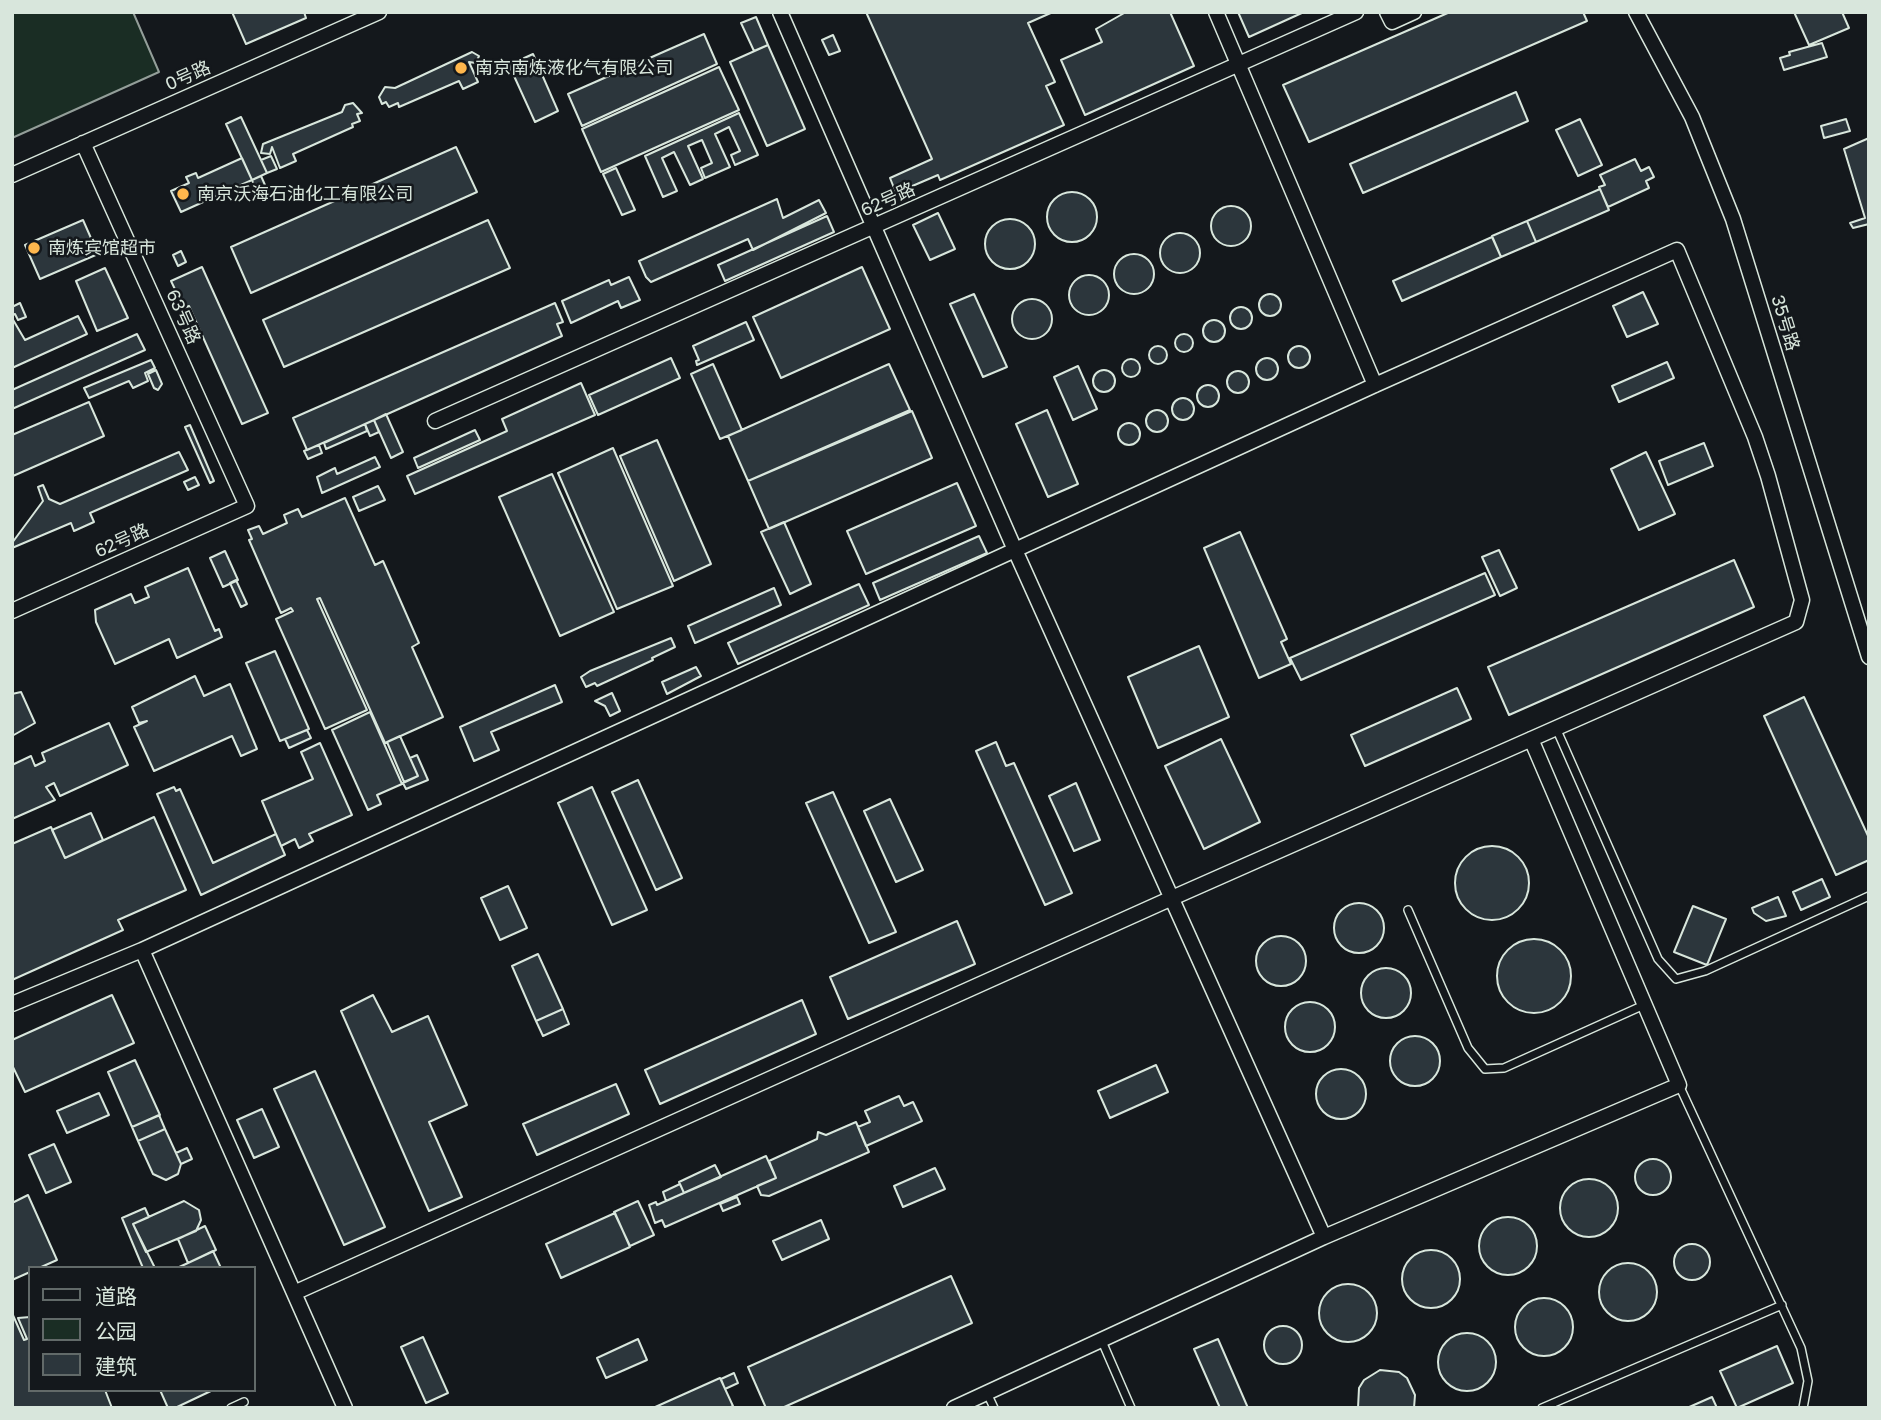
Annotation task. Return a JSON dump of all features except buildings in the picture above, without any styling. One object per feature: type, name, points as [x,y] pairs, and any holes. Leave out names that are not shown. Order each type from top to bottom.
[{"type":"street","name":"0号路","points":[[12,175],[379,12]]},
{"type":"street","points":[[780,12],[1015,550],[1324,1237]]},
{"type":"street","points":[[1216,12],[1375,385]]},
{"type":"street","name":"62号路","points":[[435,421],[1356,12]]},
{"type":"street","points":[[1387,12],[1392,22],[1414,12]]},
{"type":"street","name":"35号路","points":[[1636,12],[1692,117],[1733,219],[1866,637],[1869,657]]},
{"type":"street","name":"63号路","points":[[83,143],[247,506]]},
{"type":"street","points":[[12,1004],[142,950],[1375,385],[1677,250],[1755,437],[1802,600],[1796,622],[1172,898],[294,1293]]},
{"type":"street","name":"62号路","points":[[12,611],[247,506]]},
{"type":"street","points":[[954,1408],[1324,1237],[1679,1085],[1531,739]]},
{"type":"street","points":[[142,950],[345,1408]]},
{"type":"lane","points":[[1556,728],[1658,959],[1676,979],[1704,971],[1869,896]]},
{"type":"lane","points":[[1408,910],[1468,1048],[1485,1069],[1504,1068],[1645,1005]]},
{"type":"lane","points":[[1679,1085],[1783,1304],[1801,1348],[1808,1381],[1803,1408]]},
{"type":"lane","points":[[1542,1408],[1783,1304]]},
{"type":"lane","points":[[1101,1339],[1131,1408]]},
{"type":"lane","points":[[987,1392],[994,1408]]},
{"type":"lane","points":[[231,1408],[244,1402]]},
{"type":"green space","points":[[12,12],[133,12],[159,72],[12,138]]},
{"type":"place","name":"南京南炼液化气有限公司","points":[[461,68]]},
{"type":"place","name":"南京沃海石油化工有限公司","points":[[183,194]]},
{"type":"place","name":"南炼宾馆超市","points":[[34,248]]}]
